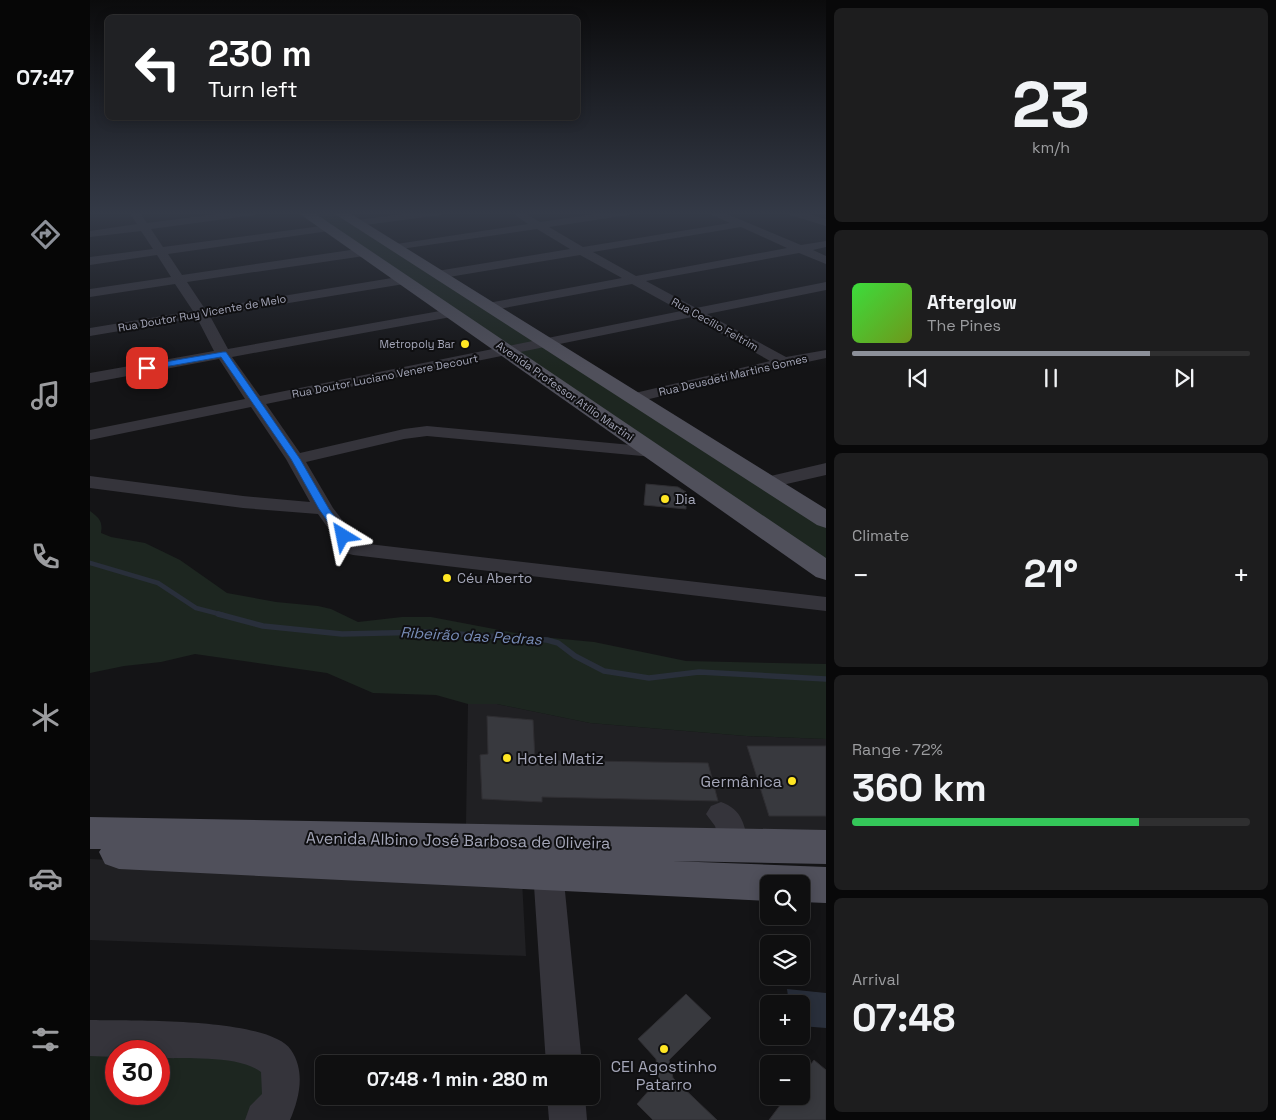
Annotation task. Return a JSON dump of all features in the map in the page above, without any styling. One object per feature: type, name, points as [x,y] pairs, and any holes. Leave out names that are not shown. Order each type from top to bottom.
[{"type":"main road","name":"Avenida Professor Atílio Martini","points":[[382,264],[826,571]]},
{"type":"main road","name":"Avenida Professor Atílio Martini","points":[[421,264],[824,516]]},
{"type":"main road","points":[[423,293],[440,295],[454,290],[456,286]]},
{"type":"main road","points":[[446,310],[447,299],[464,296],[481,302]]},
{"type":"main road","name":"Avenida Albino José Barbosa de Oliveira","points":[[90,833],[727,822],[826,847]]},
{"type":"main road","name":"Avenida Albino José Barbosa de Oliveira","points":[[90,851],[760,882]]},
{"type":"main road","points":[[810,884],[826,885]]},
{"type":"street","points":[[169,264],[201,314],[223,354],[296,459],[324,509],[353,549],[826,604]]},
{"type":"street","points":[[90,293],[283,264]]},
{"type":"street","points":[[437,275],[502,264]]},
{"type":"street","name":"Rua Cecílio Feltrim","points":[[607,264],[784,362]]},
{"type":"street","points":[[481,302],[637,280],[720,264]]},
{"type":"street","name":"Rua Doutor Ruy Vicente de Melo","points":[[90,332],[404,280]]},
{"type":"street","name":"Rua Doutor Luciano Venere Decourt","points":[[90,435],[826,286]]},
{"type":"street","points":[[90,378],[446,310]]},
{"type":"street","name":"Rua Deusdeti Martins Gomes","points":[[641,396],[826,354]]},
{"type":"street","points":[[296,459],[404,434],[427,432],[654,452]]},
{"type":"street","points":[[769,482],[826,469]]},
{"type":"street","points":[[90,482],[243,502],[324,509]]},
{"type":"street","points":[[548,871],[563,1055]]},
{"type":"street","points":[[90,1038],[230,1043],[265,1052],[278,1062],[282,1094],[272,1115],[264,1120]]},
{"type":"street","points":[[567,1105],[568,1120]]},
{"type":"shaded area","points":[[382,264],[416,264],[826,528],[826,569]]},
{"type":"shaded area","points":[[90,511],[100,520],[101,533],[111,537],[145,543],[180,560],[227,593],[276,602],[318,606],[331,609],[358,622],[402,617],[431,617],[531,636],[594,642],[686,661],[826,664],[826,739],[746,736],[590,723],[497,704],[468,704],[436,695],[373,693],[327,673],[195,654],[161,662],[124,666],[90,673]]},
{"type":"shaded area","points":[[468,704],[497,704],[590,723],[746,736],[826,739],[826,834],[466,824]]},
{"type":"shaded area","points":[[90,859],[522,880],[526,956],[90,940]]},
{"type":"shaded area","points":[[90,1041],[105,1043],[105,1105],[170,1105],[170,1051],[275,1063],[259,1120],[90,1120]]},
{"type":"water","points":[[787,989],[826,993],[826,1028],[810,1027],[810,995],[788,995]]},
{"type":"building","name":"Dia","points":[[646,484],[678,487],[686,492],[686,509],[644,505]]},
{"type":"building","name":"Hotel Matiz","points":[[487,716],[533,720],[535,760],[708,763],[718,801],[542,797],[542,802],[482,799],[480,755],[488,754]]},
{"type":"building","name":"Germânica","points":[[747,746],[826,746],[826,816],[769,816]]},
{"type":"building","name":"CEI Agostinho Patarro","points":[[686,994],[711,1018],[669,1060],[673,1078],[717,1120],[653,1120],[637,1104],[659,1079],[656,1059],[638,1039]]},
{"type":"building","points":[[814,1060],[826,1070],[826,1120],[769,1120],[780,1105],[810,1105],[810,1065]]},
{"type":"waterway","name":"Ribeirão das Pedras","points":[[90,563],[158,583],[196,608],[223,615]]},
{"type":"waterway","name":"Ribeirão das Pedras","points":[[218,614],[263,626],[342,634],[429,632],[547,640],[558,643],[575,656],[604,671],[649,678],[699,672],[826,679]]},
{"type":"place","name":"Metropoly Bar","points":[[465,344]]},
{"type":"place","name":"Dia","points":[[665,499]]},
{"type":"place","name":"Céu Aberto","points":[[447,578]]},
{"type":"place","name":"Hotel Matiz","points":[[507,758]]},
{"type":"place","name":"Germânica","points":[[792,781]]},
{"type":"place","name":"CEI Agostinho Patarro","points":[[664,1049]]},
{"type":"route","points":[[147,368],[223,354],[296,459],[324,509],[343,536]]}]
